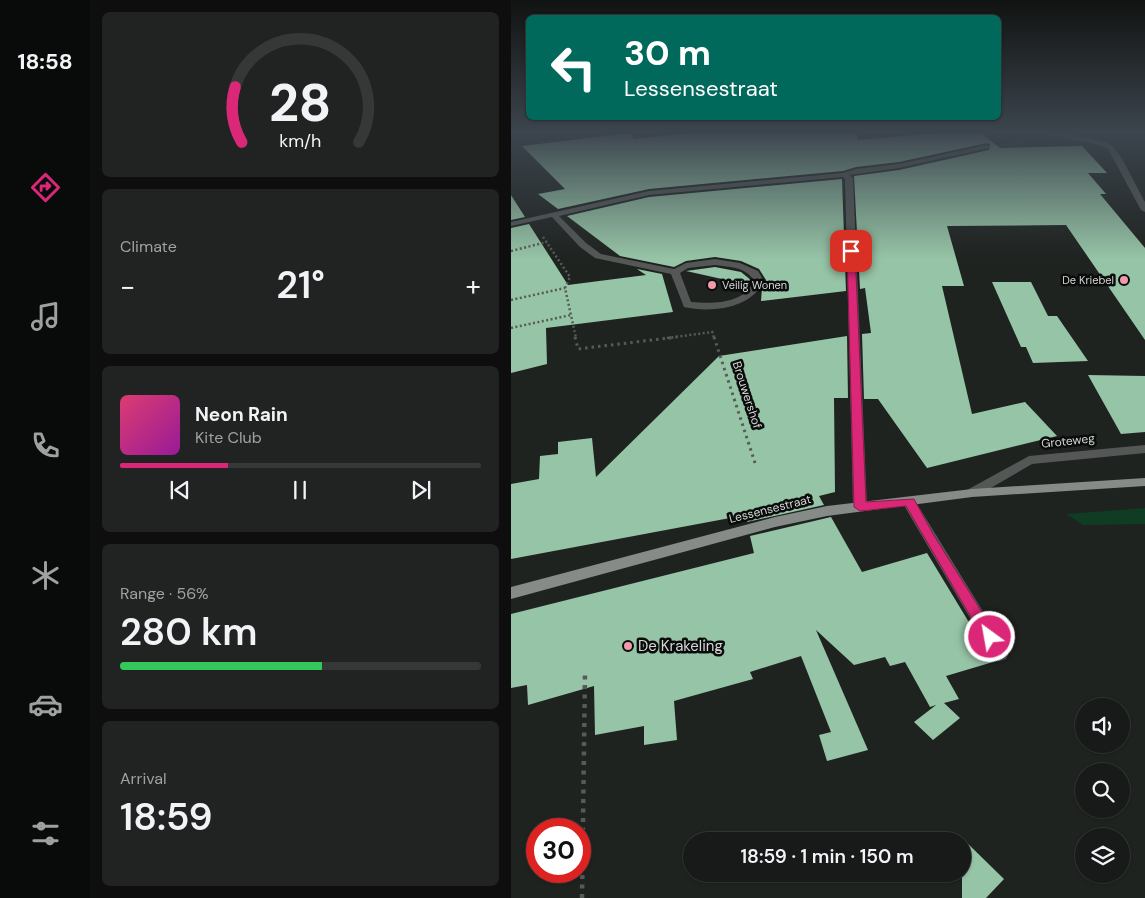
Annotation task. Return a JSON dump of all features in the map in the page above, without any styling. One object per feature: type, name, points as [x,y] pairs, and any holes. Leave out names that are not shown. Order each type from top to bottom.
[{"type":"main road","name":"Lessensestraat","points":[[511,593],[775,522],[860,507],[972,493],[1145,482]]},
{"type":"street","points":[[511,224],[649,192],[844,175],[849,178],[860,507]]},
{"type":"street","points":[[1126,175],[1145,210]]},
{"type":"street","points":[[553,214],[580,243],[598,256],[644,264],[675,272],[686,266],[715,262],[729,263],[752,271],[758,277],[760,284],[756,292],[746,299],[732,304],[708,307],[687,305],[675,272]]},
{"type":"street","name":"Groteweg","points":[[972,493],[1029,460],[1145,449]]},
{"type":"street","points":[[909,502],[1000,654]]},
{"type":"path","points":[[543,236],[570,277],[565,288],[578,349],[713,332]]},
{"type":"path","points":[[511,251],[547,242]]},
{"type":"path","points":[[511,300],[565,288]]},
{"type":"path","points":[[511,328],[571,315]]},
{"type":"path","name":"Brouwershof","points":[[711,328],[756,466]]},
{"type":"path","points":[[582,898],[585,672]]},
{"type":"green space","points":[[1145,508],[1145,524],[1083,525],[1066,514]]},
{"type":"building","points":[[551,175],[801,175],[649,189],[558,209],[538,194],[565,189]]},
{"type":"building","points":[[1090,175],[1106,194],[1100,194],[1145,248],[1145,340],[1066,225],[947,226],[964,286],[942,286],[972,414],[1025,402],[1057,436],[927,468],[878,399],[864,399],[862,334],[871,333],[865,288],[860,289],[854,176]]},
{"type":"building","points":[[842,179],[846,291],[761,301],[762,288],[766,280],[759,269],[741,261],[715,257],[686,261],[674,267],[620,256],[567,216],[649,197]]},
{"type":"building","points":[[511,195],[525,217],[511,220]]},
{"type":"building","points":[[529,224],[568,285],[646,275],[637,269],[662,274],[673,312],[546,328],[547,364],[511,373],[511,228]]},
{"type":"building","points":[[715,267],[741,272],[752,281],[749,285],[686,271]]},
{"type":"building","points":[[992,282],[1031,282],[1048,316],[1057,316],[1088,361],[1033,363],[1026,347],[1021,347]]},
{"type":"building","points":[[847,336],[848,398],[834,398],[835,492],[819,496],[824,505],[747,522],[746,515],[511,559],[511,484],[539,479],[540,456],[558,454],[558,442],[592,438],[596,477],[719,356]]},
{"type":"building","points":[[1088,375],[1145,376],[1145,432],[1121,434]]},
{"type":"building","points":[[831,517],[862,572],[927,553],[993,662],[946,676],[959,699],[944,703],[960,718],[933,740],[914,722],[936,705],[930,707],[905,662],[890,666],[885,657],[854,665],[816,630],[868,750],[827,761],[819,735],[831,732],[801,656],[750,672],[753,679],[674,701],[677,740],[644,745],[644,726],[595,735],[594,686],[528,705],[527,685],[511,688],[511,614],[754,553],[750,536]]},
{"type":"building","points":[[971,847],[1004,879],[986,898],[962,898],[962,882],[971,882]]},
{"type":"place","name":"De Kriebel","points":[[1124,280]]},
{"type":"place","name":"Veilig Wonen","points":[[712,285]]},
{"type":"place","name":"De Krakeling","points":[[628,646]]},
{"type":"route","points":[[851,251],[860,507],[909,502],[990,637]]}]
